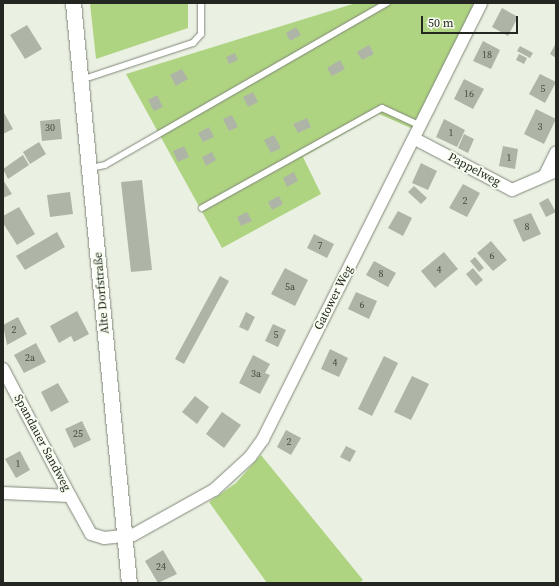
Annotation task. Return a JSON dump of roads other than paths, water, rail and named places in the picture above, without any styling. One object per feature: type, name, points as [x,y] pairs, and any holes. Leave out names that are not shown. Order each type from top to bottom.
[{"type":"street","name":"Alte Dorfstraße","points":[[73,3],[129,583]]},
{"type":"street","name":"Gatower Weg","points":[[70,496],[91,534],[104,538],[140,534],[214,490],[250,457],[263,439],[415,139],[481,3]]},
{"type":"street","name":"Pappelweg","points":[[415,139],[512,190],[550,173]]},
{"type":"street","points":[[550,173],[556,152]]},
{"type":"street","name":"Spandauer Sandweg","points":[[3,369],[70,496]]},
{"type":"street","points":[[3,492],[70,496]]},
{"type":"lane","points":[[81,80],[193,43],[201,34],[201,3]]},
{"type":"lane","points":[[90,168],[105,165],[387,3]]},
{"type":"lane","points":[[202,208],[382,108],[421,126]]}]
